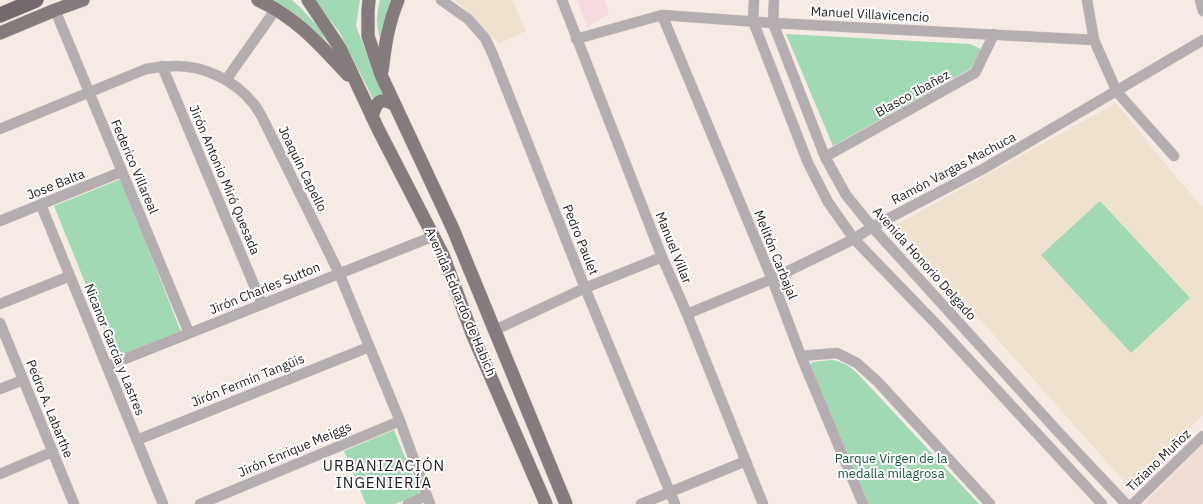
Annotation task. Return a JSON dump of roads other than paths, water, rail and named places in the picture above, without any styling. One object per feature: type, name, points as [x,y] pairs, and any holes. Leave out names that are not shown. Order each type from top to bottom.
[{"type":"highway","points":[[0,15],[36,0]]},
{"type":"main road","points":[[0,33],[55,10],[84,0]]},
{"type":"main road","points":[[258,0],[292,19],[312,36],[357,84]]},
{"type":"main road","name":"Avenida Eduardo de Habich","points":[[308,0],[340,48],[372,117],[443,255],[473,336],[546,504]]},
{"type":"main road","name":"Avenida Eduardo de Habich","points":[[369,0],[368,36],[381,75],[453,229],[566,504]]},
{"type":"main road","points":[[381,75],[390,20],[398,0]]},
{"type":"main road","points":[[372,117],[378,102],[383,100],[395,105]]},
{"type":"street","name":"Pedro Paulet","points":[[441,0],[468,19],[485,38],[493,54],[585,288],[675,504]]},
{"type":"street","name":"Manuel Villar","points":[[562,0],[662,257],[687,314],[763,504]]},
{"type":"street","points":[[754,0],[753,21],[808,163],[828,202],[854,239],[938,326],[1102,504]]},
{"type":"street","name":"Avenida Honorio Delgado","points":[[774,0],[772,22],[825,157],[846,195],[872,227],[1060,435],[1126,504]]},
{"type":"street","points":[[1087,0],[1094,40],[1117,92],[1174,156]]},
{"type":"street","points":[[1200,0],[1203,11]]},
{"type":"street","points":[[226,80],[276,9]]},
{"type":"street","name":"Federico Villareal","points":[[55,10],[189,333]]},
{"type":"street","name":"Manuel Villavicencio","points":[[576,39],[662,15],[1094,40]]},
{"type":"street","name":"Melitón Carbajal","points":[[662,15],[772,279],[801,356],[863,504]]},
{"type":"street","name":"Blasco Ibañez","points":[[825,157],[975,73],[994,34]]},
{"type":"street","name":"Ramón Vargas Machuca","points":[[687,314],[772,279],[854,239],[872,227],[983,169],[1117,92],[1203,40]]},
{"type":"street","name":"Joaquín Capello","points":[[0,129],[146,69],[162,66],[178,66],[214,73],[240,90],[252,102],[262,117],[339,273],[400,421],[428,500]]},
{"type":"street","name":"Jirón Antonio Miró Quesada","points":[[162,66],[262,304]]},
{"type":"street","name":"Jose Balta","points":[[0,222],[121,172]]},
{"type":"street","name":"Nicanor García y Lastres","points":[[41,205],[163,504]]},
{"type":"street","name":"Jirón Charles Sutton","points":[[107,366],[434,236]]},
{"type":"street","points":[[495,330],[585,288],[662,257]]},
{"type":"street","points":[[0,304],[70,276]]},
{"type":"street","name":"Pedro A. Labarthe","points":[[0,323],[74,504]]},
{"type":"street","name":"Jirón Fermín Tangüis","points":[[137,440],[369,347]]},
{"type":"street","points":[[801,356],[837,353],[857,363],[878,382],[990,504]]},
{"type":"street","points":[[0,389],[23,380]]},
{"type":"street","name":"Jirón Enrique Meiggs","points":[[200,504],[400,421]]},
{"type":"street","name":"Tiziano Muñoz","points":[[1133,504],[1203,436]]},
{"type":"street","points":[[0,474],[52,452]]},
{"type":"street","points":[[641,504],[746,461]]},
{"type":"street","points":[[408,504],[428,500]]},
{"type":"district","name":"URBANIZACIÓN INGENIERÍA","points":[[384,476]]},
{"type":"park label","name":"Parque Virgen de la medalla milagrosa","points":[[891,466]]}]
